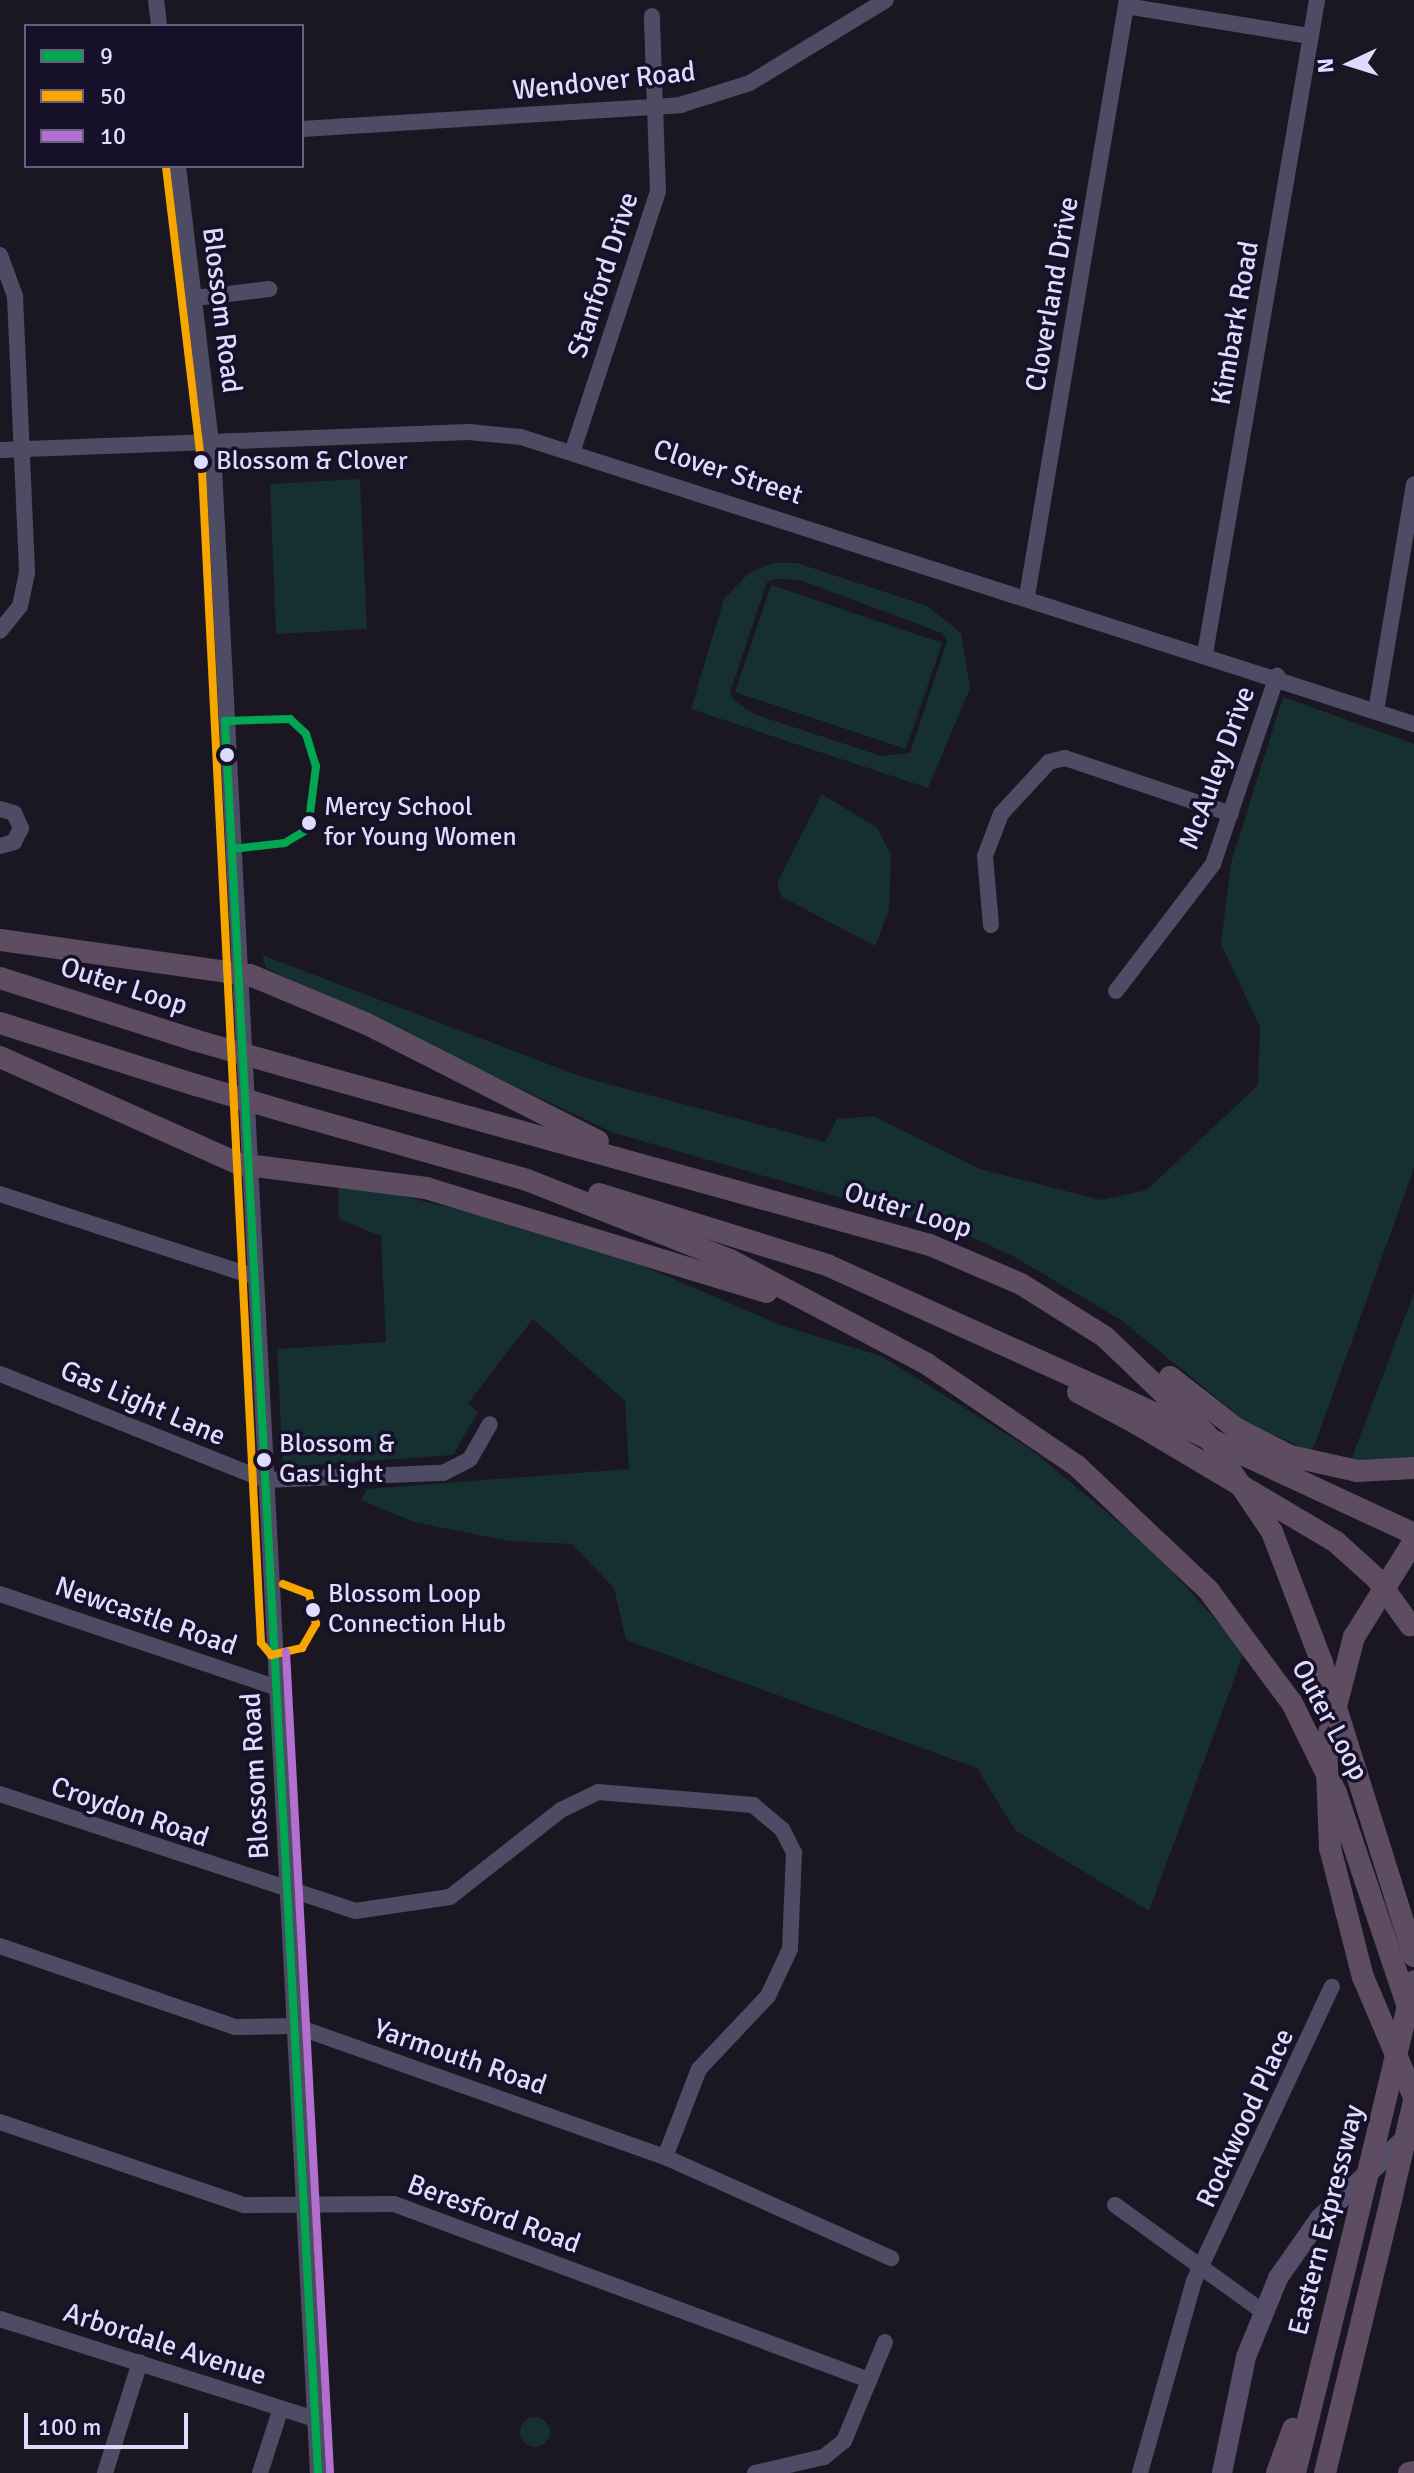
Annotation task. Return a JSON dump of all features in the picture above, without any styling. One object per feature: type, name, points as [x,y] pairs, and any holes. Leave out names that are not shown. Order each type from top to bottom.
[{"type":"highway","points":[[0,940],[239,972],[365,1023],[561,1125],[700,1181]]},
{"type":"highway","name":"Outer Loop","points":[[0,978],[194,1040],[930,1245],[1056,1303],[1159,1383],[1242,1481],[1292,1578],[1353,1757],[1414,1956]]},
{"type":"highway","name":"Outer Loop","points":[[0,1023],[196,1085],[451,1157],[714,1253],[945,1375],[1138,1519],[1209,1591],[1271,1669],[1336,1793],[1414,2026]]},
{"type":"highway","points":[[0,1057],[249,1166],[403,1182],[665,1258],[767,1293],[945,1375]]},
{"type":"highway","points":[[451,1157],[738,1233],[930,1310],[1414,1534]]},
{"type":"highway","points":[[1056,1303],[1277,1451],[1349,1470],[1414,1468]]},
{"type":"highway","points":[[930,1310],[1134,1422],[1336,1542],[1377,1579],[1412,1629]]},
{"type":"highway","points":[[1414,1541],[1354,1637],[1326,1745],[1330,1848],[1363,1977],[1414,2099]]},
{"type":"highway","points":[[1353,1757],[1414,1920]]},
{"type":"highway","name":"Eastern Expressway","points":[[1295,2473],[1414,1981]]},
{"type":"highway","name":"Eastern Expressway","points":[[1325,2473],[1414,2099]]},
{"type":"highway","points":[[1277,2473],[1333,2315]]},
{"type":"main road","points":[[1222,2473],[1262,2311],[1320,2218],[1412,2133]]},
{"type":"street","points":[[156,0],[159,24]]},
{"type":"street","name":"Wendover Road","points":[[304,129],[658,108],[750,83],[886,0]]},
{"type":"street","name":"Kimbark Road","points":[[1205,654],[1317,0]]},
{"type":"street","points":[[1127,3],[1310,36]]},
{"type":"street","name":"Cloverland Drive","points":[[1027,596],[1127,3]]},
{"type":"street","name":"Stanford Drive","points":[[573,450],[653,212],[658,108],[652,16]]},
{"type":"street","name":"Blossom Road","points":[[178,168],[211,441],[318,2473]]},
{"type":"street","points":[[0,255],[15,296],[26,588],[0,631]]},
{"type":"street","points":[[195,298],[269,289]]},
{"type":"street","name":"Clover Street","points":[[0,450],[483,432],[573,450],[1277,676],[1414,724]]},
{"type":"street","points":[[1376,711],[1408,562],[1414,484]]},
{"type":"street","name":"McAuley Drive","points":[[1116,991],[1213,864],[1277,676]]},
{"type":"street","points":[[991,925],[985,856],[1001,814],[1049,762],[1065,758],[1231,814]]},
{"type":"street","points":[[0,809],[16,815],[21,828],[14,842],[0,846]]},
{"type":"street","points":[[0,1194],[255,1277]]},
{"type":"street","name":"Gas Light Lane","points":[[0,1374],[265,1480]]},
{"type":"street","points":[[265,1480],[443,1473],[470,1459],[490,1424]]},
{"type":"street","name":"Newcastle Road","points":[[0,1594],[275,1687]]},
{"type":"street","name":"Croydon Road","points":[[0,1794],[288,1894],[355,1911],[438,1902],[483,1877],[573,1802],[608,1791],[712,1797],[762,1810],[782,1829],[797,1866],[787,1958],[768,1996],[699,2069],[665,2157]]},
{"type":"street","name":"Yarmouth Road","points":[[0,1946],[235,2027],[295,2026],[665,2157],[891,2258]]},
{"type":"street","name":"Rockwood Place","points":[[1140,2473],[1199,2269],[1332,1987]]},
{"type":"street","name":"Beresford Road","points":[[0,2122],[244,2205],[304,2203],[405,2207],[869,2380]]},
{"type":"street","points":[[1115,2205],[1199,2269],[1262,2311]]},
{"type":"street","name":"Arbordale Avenue","points":[[0,2319],[315,2419]]},
{"type":"street","points":[[755,2473],[824,2457],[844,2441],[885,2342]]},
{"type":"street","points":[[105,2473],[140,2362]]},
{"type":"street","points":[[260,2473],[281,2408]]},
{"type":"green space","points":[[360,479],[367,629],[276,634],[270,484]]},
{"type":"green space","points":[[773,563],[797,563],[927,606],[961,633],[970,688],[928,788],[691,709],[724,599],[749,573]],"holes":[[[776,579],[800,580],[942,633],[947,641],[910,753],[881,756],[751,713],[734,700],[730,693],[767,582]]]},
{"type":"green space","points":[[771,585],[942,643],[906,749],[735,692]]},
{"type":"green space","points":[[1283,697],[1414,744],[1414,1168],[1312,1452],[1249,1424],[1121,1320],[1013,1256],[960,1232],[614,1133],[266,968],[262,955],[582,1077],[825,1142],[837,1119],[873,1116],[980,1169],[1101,1200],[1147,1190],[1258,1085],[1260,1027],[1221,944],[1231,863]]},
{"type":"green space","points":[[822,794],[877,828],[891,855],[889,910],[875,946],[782,897],[777,883]]},
{"type":"green space","points":[[338,1180],[585,1241],[783,1326],[881,1356],[1029,1448],[1156,1553],[1244,1652],[1149,1911],[1015,1830],[977,1768],[626,1640],[614,1588],[572,1544],[509,1541],[414,1522],[361,1500],[367,1489],[629,1469],[625,1401],[533,1319],[468,1403],[478,1412],[453,1455],[283,1467],[277,1349],[386,1342],[381,1236],[339,1219]]},
{"type":"green space","points":[[1414,1293],[1414,1458],[1351,1460]]},
{"type":"green space","points":[[535,2417],[541,2418],[549,2426],[549,2438],[541,2446],[535,2447],[529,2446],[521,2438],[520,2432],[521,2426],[529,2418]]},
{"type":"transit line","name":"50","points":[[166,168],[202,470],[261,1643],[271,1655],[302,1648],[316,1624],[309,1594],[283,1584]]},
{"type":"transit line","name":"9","points":[[225,721],[290,719],[306,734],[316,766],[308,829],[285,843],[232,849]]},
{"type":"transit line","name":"9","points":[[225,721],[318,2473]]},
{"type":"transit line","name":"10","points":[[286,1652],[330,2472]]},
{"type":"place","name":"Blossom & Clover","points":[[201,462]]},
{"type":"place","name":"Mercy School for Young Women","points":[[309,823]]},
{"type":"place","name":"Blossom & Gas Light","points":[[264,1460]]},
{"type":"place","name":"Blossom Loop Connection Hub","points":[[313,1610]]}]
